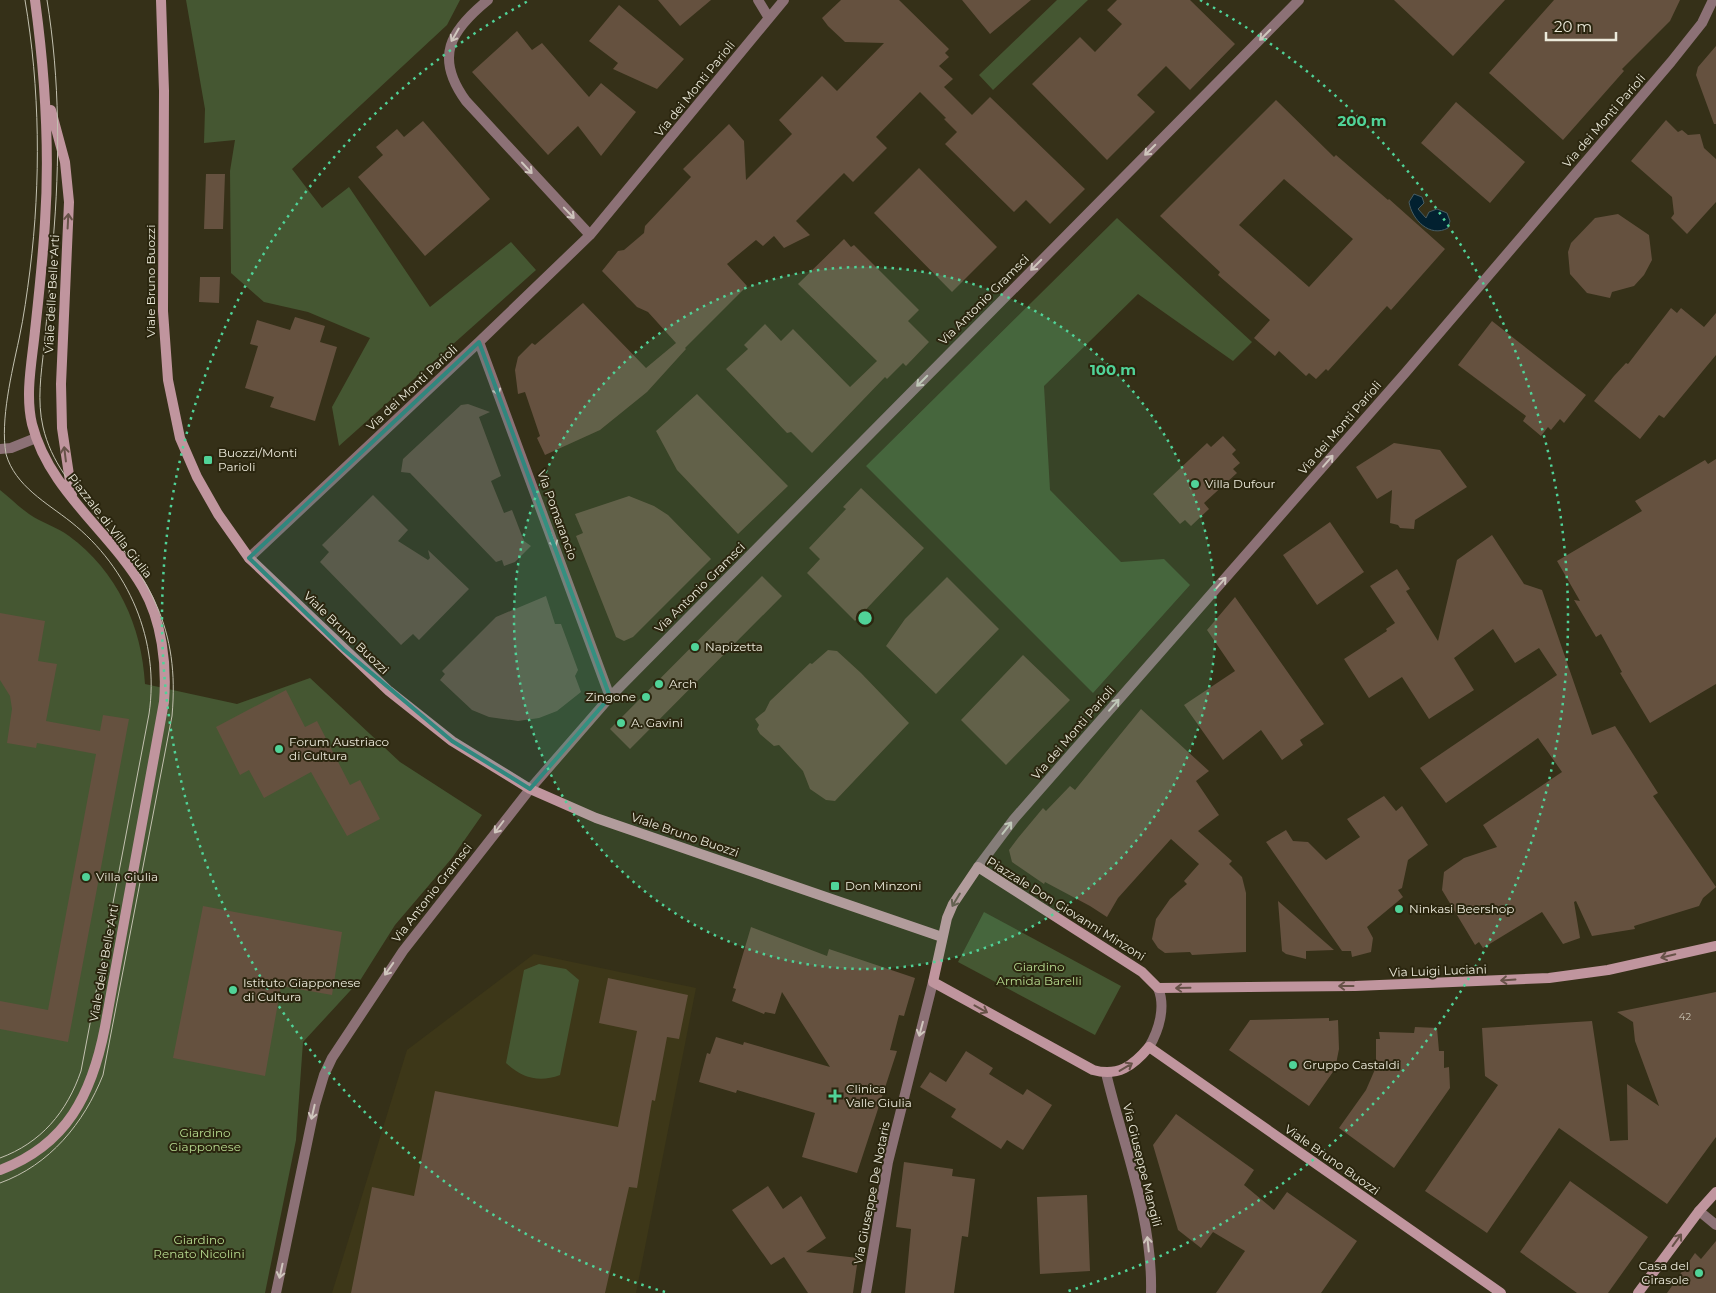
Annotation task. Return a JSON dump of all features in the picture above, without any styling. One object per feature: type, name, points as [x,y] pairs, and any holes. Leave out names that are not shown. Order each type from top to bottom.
[{"type":"street","name":"Viale delle Belle Arti","points":[[35,0],[46,90],[49,144],[40,282],[30,379],[30,416],[36,438]]},
{"type":"street","name":"Viale Bruno Buozzi","points":[[155,0],[160,19]]},
{"type":"street","name":"Viale Bruno Buozzi","points":[[161,0],[160,19],[164,91],[163,311],[168,380],[176,420],[186,454],[207,497],[249,558],[388,691],[452,741],[530,789],[575,811],[942,936]]},
{"type":"street","points":[[488,0],[462,25],[452,39],[448,61],[452,80],[466,101],[590,235]]},
{"type":"street","points":[[758,0],[769,18]]},
{"type":"street","name":"Via dei Monti Parioli","points":[[249,558],[480,342],[590,235],[784,0]]},
{"type":"street","name":"Via Antonio Gramsci","points":[[276,1293],[312,1118],[328,1067],[389,970],[530,789],[610,697],[1299,0]]},
{"type":"street","name":"Via dei Monti Parioli","points":[[978,867],[1020,812],[1406,372],[1671,62],[1702,23],[1713,0]]},
{"type":"street","name":"Viale delle Belle Arti","points":[[46,90],[62,150],[68,188],[61,414],[65,457],[74,502]]},
{"type":"street","name":"Via Pomarancio","points":[[480,342],[610,697]]},
{"type":"street","points":[[0,449],[11,448],[36,438]]},
{"type":"street","name":"Piazzale di Villa Giulia","points":[[36,438],[45,459],[74,502],[124,560],[142,587],[156,620],[164,658]]},
{"type":"street","name":"Viale delle Belle Arti","points":[[0,1170],[25,1159],[54,1139],[75,1112],[94,1075],[105,1027],[164,702],[164,658]]},
{"type":"street","name":"Piazzale Don Giovanni Minzoni","points":[[933,982],[942,936],[951,908],[978,867],[1142,972],[1158,988]]},
{"type":"street","name":"Via Luigi Luciani","points":[[1158,988],[1355,986],[1550,978],[1598,972],[1716,946]]},
{"type":"street","points":[[933,982],[1087,1067],[1106,1073],[1126,1068],[1149,1047],[1160,1015],[1158,988]]},
{"type":"street","name":"Via Giuseppe De Notaris","points":[[866,1293],[889,1155],[933,982]]},
{"type":"street","name":"Viale Bruno Buozzi","points":[[1149,1047],[1501,1293]]},
{"type":"street","name":"Via Giuseppe Mangili","points":[[1106,1073],[1143,1215],[1150,1262],[1151,1293]]},
{"type":"street","points":[[1638,1293],[1699,1211],[1716,1192]]},
{"type":"street","points":[[1699,1211],[1716,1225]]},
{"type":"highlighted area","points":[[479,342],[610,697],[530,789],[452,741],[344,650],[249,558]]},
{"type":"shaded area","points":[[534,954],[696,988],[636,1293],[332,1293],[407,1050]]},
{"type":"green space","points":[[186,0],[460,0],[447,25],[292,169],[322,208],[349,187],[430,307],[511,242],[536,270],[339,446],[332,407],[370,338],[308,312],[264,302],[231,273],[230,171],[235,140],[204,143],[205,109]]},
{"type":"green space","points":[[1057,0],[1088,0],[993,90],[979,75]]},
{"type":"green space","points":[[1117,218],[1252,342],[1233,361],[1138,294],[1044,386],[1050,490],[1121,562],[1164,559],[1190,585],[1093,693],[866,466]]},
{"type":"green space","points":[[0,490],[29,514],[69,536],[101,566],[124,601],[132,621],[139,641],[145,684],[237,704],[310,678],[400,762],[482,815],[452,858],[395,925],[361,979],[303,1042],[296,1140],[265,1293],[0,1293]]},
{"type":"green space","name":"Giardino Armida Barelli","points":[[984,912],[1121,986],[1095,1035],[958,962]]},
{"type":"green space","points":[[539,964],[566,969],[579,980],[560,1075],[545,1079],[531,1078],[518,1072],[506,1063],[524,970]]},
{"type":"water","points":[[1414,194],[1422,197],[1424,203],[1418,209],[1426,218],[1429,212],[1437,209],[1447,213],[1450,221],[1448,228],[1435,231],[1418,221],[1409,202]]},
{"type":"building","points":[[658,0],[711,0],[680,26]]},
{"type":"building","points":[[841,0],[899,0],[949,49],[945,53],[949,57],[939,66],[953,79],[944,87],[972,115],[990,97],[1085,189],[1050,224],[1026,200],[1014,212],[945,144],[957,132],[920,92],[876,137],[887,148],[853,182],[844,173],[796,221],[810,235],[784,248],[774,236],[763,246],[756,240],[727,264],[747,286],[685,348],[647,392],[600,430],[545,455],[537,438],[540,436],[525,392],[518,394],[515,370],[518,357],[532,343],[535,345],[583,303],[646,368],[676,343],[648,312],[637,307],[602,271],[618,251],[624,250],[644,233],[645,226],[691,177],[683,169],[729,124],[744,141],[746,180],[792,134],[779,120],[822,76],[837,91],[884,43],[845,42],[828,26],[822,18]]},
{"type":"building","points":[[962,0],[1031,0],[990,34]]},
{"type":"building","points":[[1117,0],[1190,0],[1235,44],[1190,90],[1166,66],[1137,95],[1155,112],[1107,160],[1032,84],[1080,37],[1095,52],[1122,24],[1107,10]]},
{"type":"building","points":[[1394,0],[1505,0],[1453,56]]},
{"type":"building","points":[[1554,0],[1680,0],[1670,21],[1622,69],[1624,71],[1563,140],[1489,73]]},
{"type":"building","points":[[619,5],[684,59],[657,89],[613,69],[618,63],[589,41]]},
{"type":"building","points":[[517,31],[532,50],[542,43],[589,97],[601,83],[636,112],[601,156],[578,126],[548,155],[472,72]]},
{"type":"building","points":[[1716,46],[1716,124],[1714,124],[1696,75],[1698,67]]},
{"type":"building","points":[[1276,100],[1334,157],[1336,155],[1445,249],[1391,310],[1387,306],[1328,371],[1326,369],[1316,379],[1309,373],[1306,376],[1279,351],[1275,356],[1254,338],[1270,320],[1218,275],[1220,272],[1160,216]],"holes":[[[1284,179],[1353,239],[1309,287],[1239,225]]]},
{"type":"building","points":[[1456,102],[1525,162],[1490,203],[1421,143]]},
{"type":"building","points":[[1666,120],[1678,132],[1682,130],[1688,135],[1700,134],[1704,148],[1716,159],[1716,202],[1687,234],[1671,218],[1674,214],[1672,197],[1631,161]]},
{"type":"building","points":[[423,121],[490,199],[425,256],[358,177],[383,155],[376,147],[397,129],[404,137]]},
{"type":"building","points":[[919,168],[997,247],[952,292],[874,213]]},
{"type":"building","points":[[206,174],[225,174],[223,229],[204,229]]},
{"type":"building","points":[[1618,214],[1649,235],[1652,260],[1644,275],[1634,286],[1612,292],[1610,298],[1587,293],[1570,274],[1568,252],[1571,243],[1595,218]]},
{"type":"building","points":[[844,239],[851,247],[854,245],[919,310],[908,321],[929,342],[906,366],[903,363],[887,379],[885,377],[812,453],[791,432],[787,433],[726,369],[748,349],[744,345],[765,324],[781,341],[793,329],[850,387],[877,361],[798,284]]},
{"type":"building","points":[[200,277],[220,277],[219,303],[199,302]]},
{"type":"building","points":[[1671,308],[1677,313],[1681,308],[1704,327],[1716,313],[1716,355],[1664,418],[1659,415],[1640,439],[1594,401],[1614,376],[1626,363],[1628,364]]},
{"type":"building","points":[[295,317],[325,326],[320,342],[337,347],[315,421],[270,407],[274,397],[245,388],[258,346],[250,344],[257,320],[290,330]]},
{"type":"building","points":[[1492,321],[1586,395],[1564,423],[1560,419],[1551,430],[1548,427],[1541,436],[1523,421],[1526,416],[1458,365]]},
{"type":"building","points":[[697,394],[788,486],[738,534],[677,470],[656,431]]},
{"type":"building","points":[[468,404],[490,412],[479,417],[501,476],[491,481],[504,513],[512,510],[524,541],[531,546],[515,562],[504,566],[502,560],[496,562],[410,473],[401,472],[403,459],[461,405]]},
{"type":"building","name":"Villa Dufour","points":[[1223,436],[1236,450],[1232,454],[1240,463],[1233,469],[1237,473],[1204,503],[1209,509],[1191,526],[1185,520],[1180,524],[1153,494],[1207,443],[1211,447]]},
{"type":"building","points":[[1394,443],[1440,450],[1467,487],[1415,520],[1414,529],[1400,528],[1398,525],[1390,523],[1392,490],[1377,499],[1356,467]]},
{"type":"building","points":[[1716,459],[1716,684],[1650,723],[1620,673],[1622,672],[1601,634],[1596,637],[1574,600],[1580,601],[1557,561],[1642,511],[1635,501],[1705,460],[1708,464]]},
{"type":"building","points":[[861,488],[924,548],[855,621],[807,573],[820,559],[809,548],[846,509],[843,507]]},
{"type":"building","points":[[373,495],[408,530],[398,541],[428,560],[430,558],[428,550],[469,589],[419,640],[413,634],[401,645],[320,562],[329,552],[322,545]]},
{"type":"building","points":[[629,496],[654,506],[668,515],[711,559],[633,637],[624,641],[616,637],[576,536],[583,533],[575,514]]},
{"type":"building","points":[[1330,522],[1364,572],[1317,605],[1283,555]]},
{"type":"building","points":[[1492,535],[1524,584],[1542,590],[1592,735],[1615,726],[1658,793],[1653,796],[1716,887],[1703,898],[1699,906],[1634,926],[1635,929],[1592,936],[1576,901],[1574,902],[1580,938],[1563,944],[1542,912],[1483,948],[1479,942],[1475,945],[1442,890],[1444,872],[1464,858],[1497,847],[1483,825],[1562,772],[1538,738],[1446,803],[1420,768],[1557,675],[1539,648],[1515,663],[1493,629],[1454,658],[1474,690],[1429,719],[1402,677],[1369,698],[1344,659],[1387,631],[1386,629],[1395,623],[1370,586],[1397,569],[1410,589],[1406,591],[1438,641],[1457,560]]},
{"type":"building","points":[[762,576],[782,596],[630,749],[610,729]]},
{"type":"building","points":[[947,577],[999,629],[936,694],[886,646],[905,619]]},
{"type":"building","points":[[546,596],[555,624],[561,624],[578,670],[575,676],[581,692],[557,711],[539,718],[518,721],[489,717],[472,710],[440,680],[445,674],[442,671],[496,617]]},
{"type":"building","points":[[1235,597],[1324,724],[1300,740],[1303,745],[1282,760],[1261,730],[1223,760],[1184,705],[1235,671],[1207,630]]},
{"type":"building","name":"Villa Giulia","points":[[0,613],[45,621],[38,661],[57,664],[46,721],[100,731],[103,715],[129,719],[68,1042],[0,1029],[0,1001],[48,1010],[96,754],[37,743],[36,748],[7,743],[12,709],[10,696],[0,680]]},
{"type":"building","points":[[828,650],[837,651],[909,723],[835,801],[826,800],[810,789],[803,771],[779,745],[774,746],[760,734],[757,729],[759,725],[755,719],[765,711],[770,701],[810,663],[812,664]]},
{"type":"building","points":[[1023,655],[1070,700],[1006,765],[961,720]]},
{"type":"building","name":"Forum Austriaco di Cultura","points":[[286,690],[305,727],[317,721],[350,785],[360,780],[380,819],[347,836],[311,772],[264,798],[249,770],[240,775],[216,727]]},
{"type":"building","points":[[1141,709],[1209,771],[1196,781],[1219,815],[1198,831],[1232,861],[1229,864],[1242,877],[1246,893],[1246,952],[1192,955],[1190,952],[1165,953],[1158,948],[1152,939],[1156,919],[1170,899],[1187,884],[1184,881],[1199,864],[1171,839],[1118,898],[1107,917],[1045,882],[1044,884],[1012,862],[1009,850],[1043,808],[1046,811],[1070,786],[1075,790]]},
{"type":"building","points":[[1384,796],[1396,811],[1402,806],[1428,845],[1408,860],[1402,888],[1398,890],[1403,897],[1367,927],[1373,938],[1371,952],[1352,957],[1351,951],[1342,951],[1266,842],[1286,830],[1293,841],[1308,842],[1326,860],[1360,837],[1347,819]]},
{"type":"building","points":[[1278,901],[1334,950],[1306,951],[1306,959],[1286,954],[1282,951]]},
{"type":"building","name":"Istituto Giapponese di Cultura","points":[[203,906],[342,932],[332,995],[281,986],[265,1076],[173,1058]]},
{"type":"building","points":[[751,927],[827,956],[829,949],[915,978],[904,1016],[899,1015],[890,1050],[897,1051],[857,1173],[802,1157],[815,1113],[737,1090],[736,1093],[699,1082],[707,1053],[710,1054],[716,1037],[743,1045],[744,1042],[830,1067],[782,992],[775,1014],[765,1012],[764,1014],[732,1001],[736,989],[733,988]]},
{"type":"building","points":[[608,978],[688,995],[679,1039],[667,1037],[655,1101],[652,1100],[637,1188],[629,1187],[605,1293],[351,1293],[372,1187],[414,1196],[435,1091],[618,1127],[637,1031],[599,1023]]},
{"type":"building","points":[[1716,992],[1716,1137],[1667,1204],[1559,1128],[1487,1233],[1425,1191],[1498,1085],[1485,1076],[1482,1028],[1592,1021],[1610,1141],[1628,1140],[1627,1084],[1659,1106],[1635,1041],[1633,1022],[1617,1012]]},
{"type":"building","name":"Gruppo Castaldi","points":[[1329,1018],[1329,1021],[1338,1020],[1339,1049],[1335,1069],[1309,1106],[1229,1050],[1250,1020]]},
{"type":"building","points":[[1415,1027],[1437,1028],[1439,1051],[1444,1051],[1444,1068],[1449,1067],[1450,1088],[1394,1168],[1339,1128],[1366,1090],[1376,1067],[1376,1039],[1380,1039],[1379,1032],[1414,1033]]},
{"type":"building","points":[[966,1051],[993,1068],[989,1074],[1023,1095],[1027,1089],[1052,1105],[1023,1150],[1007,1140],[1001,1149],[951,1117],[956,1109],[920,1087],[930,1072],[946,1082]]},
{"type":"building","points":[[1176,1114],[1254,1170],[1244,1185],[1274,1210],[1287,1192],[1357,1241],[1321,1293],[1216,1293],[1245,1251],[1213,1232],[1201,1248],[1178,1230],[1153,1145]]},
{"type":"building","points":[[904,1162],[953,1169],[952,1176],[975,1179],[968,1237],[962,1236],[954,1293],[905,1293],[911,1229],[896,1227]]},
{"type":"building","points":[[1570,1181],[1648,1237],[1608,1293],[1577,1293],[1520,1252]]},
{"type":"building","points":[[768,1186],[783,1209],[801,1196],[826,1238],[806,1252],[858,1258],[853,1293],[808,1293],[784,1257],[771,1265],[732,1210]]},
{"type":"building","points":[[1087,1195],[1090,1271],[1040,1274],[1037,1197]]},
{"type":"building","name":"Casa del Girasole","points":[[1716,1241],[1716,1293],[1667,1293],[1695,1253],[1701,1259]]},
{"type":"tram line","points":[[0,1158],[28,1144],[51,1124],[68,1100],[81,1071],[149,714],[151,687],[150,660],[144,633],[136,608],[124,584],[109,561],[91,540],[24,485],[10,465],[6,454],[6,411],[27,296],[36,203],[36,101],[34,67],[25,0]]},
{"type":"tram line","points":[[0,1183],[18,1175],[50,1154],[75,1126],[86,1110],[103,1075],[172,716],[173,685],[171,657],[166,631],[157,607],[146,584],[131,561],[57,463],[51,452],[41,417],[40,388],[52,255],[58,151],[54,60],[47,0]]},
{"type":"place","name":"Buozzi/Monti Parioli","points":[[208,460]]},
{"type":"place","name":"Villa Dufour","points":[[1195,484]]},
{"type":"place","name":"Napizetta","points":[[695,647]]},
{"type":"place","name":"Arch","points":[[659,684]]},
{"type":"place","name":"Zingone","points":[[646,697]]},
{"type":"place","name":"A. Gavini","points":[[621,723]]},
{"type":"place","name":"Forum Austriaco di Cultura","points":[[279,749]]},
{"type":"place","name":"Villa Giulia","points":[[86,877]]},
{"type":"place","name":"Don Minzoni","points":[[835,886]]},
{"type":"place","name":"Ninkasi Beershop","points":[[1399,909]]},
{"type":"place","name":"Istituto Giapponese di Cultura","points":[[233,990]]},
{"type":"place","name":"Gruppo Castaldi","points":[[1293,1065]]},
{"type":"place","name":"Clinica Valle Giulia","points":[[835,1096]]},
{"type":"place","name":"Casa del Girasole","points":[[1699,1273]]},
{"type":"park label","name":"Giardino Giapponese","points":[[205,1140]]},
{"type":"park label","name":"Giardino Renato Nicolini","points":[[199,1247]]}]
